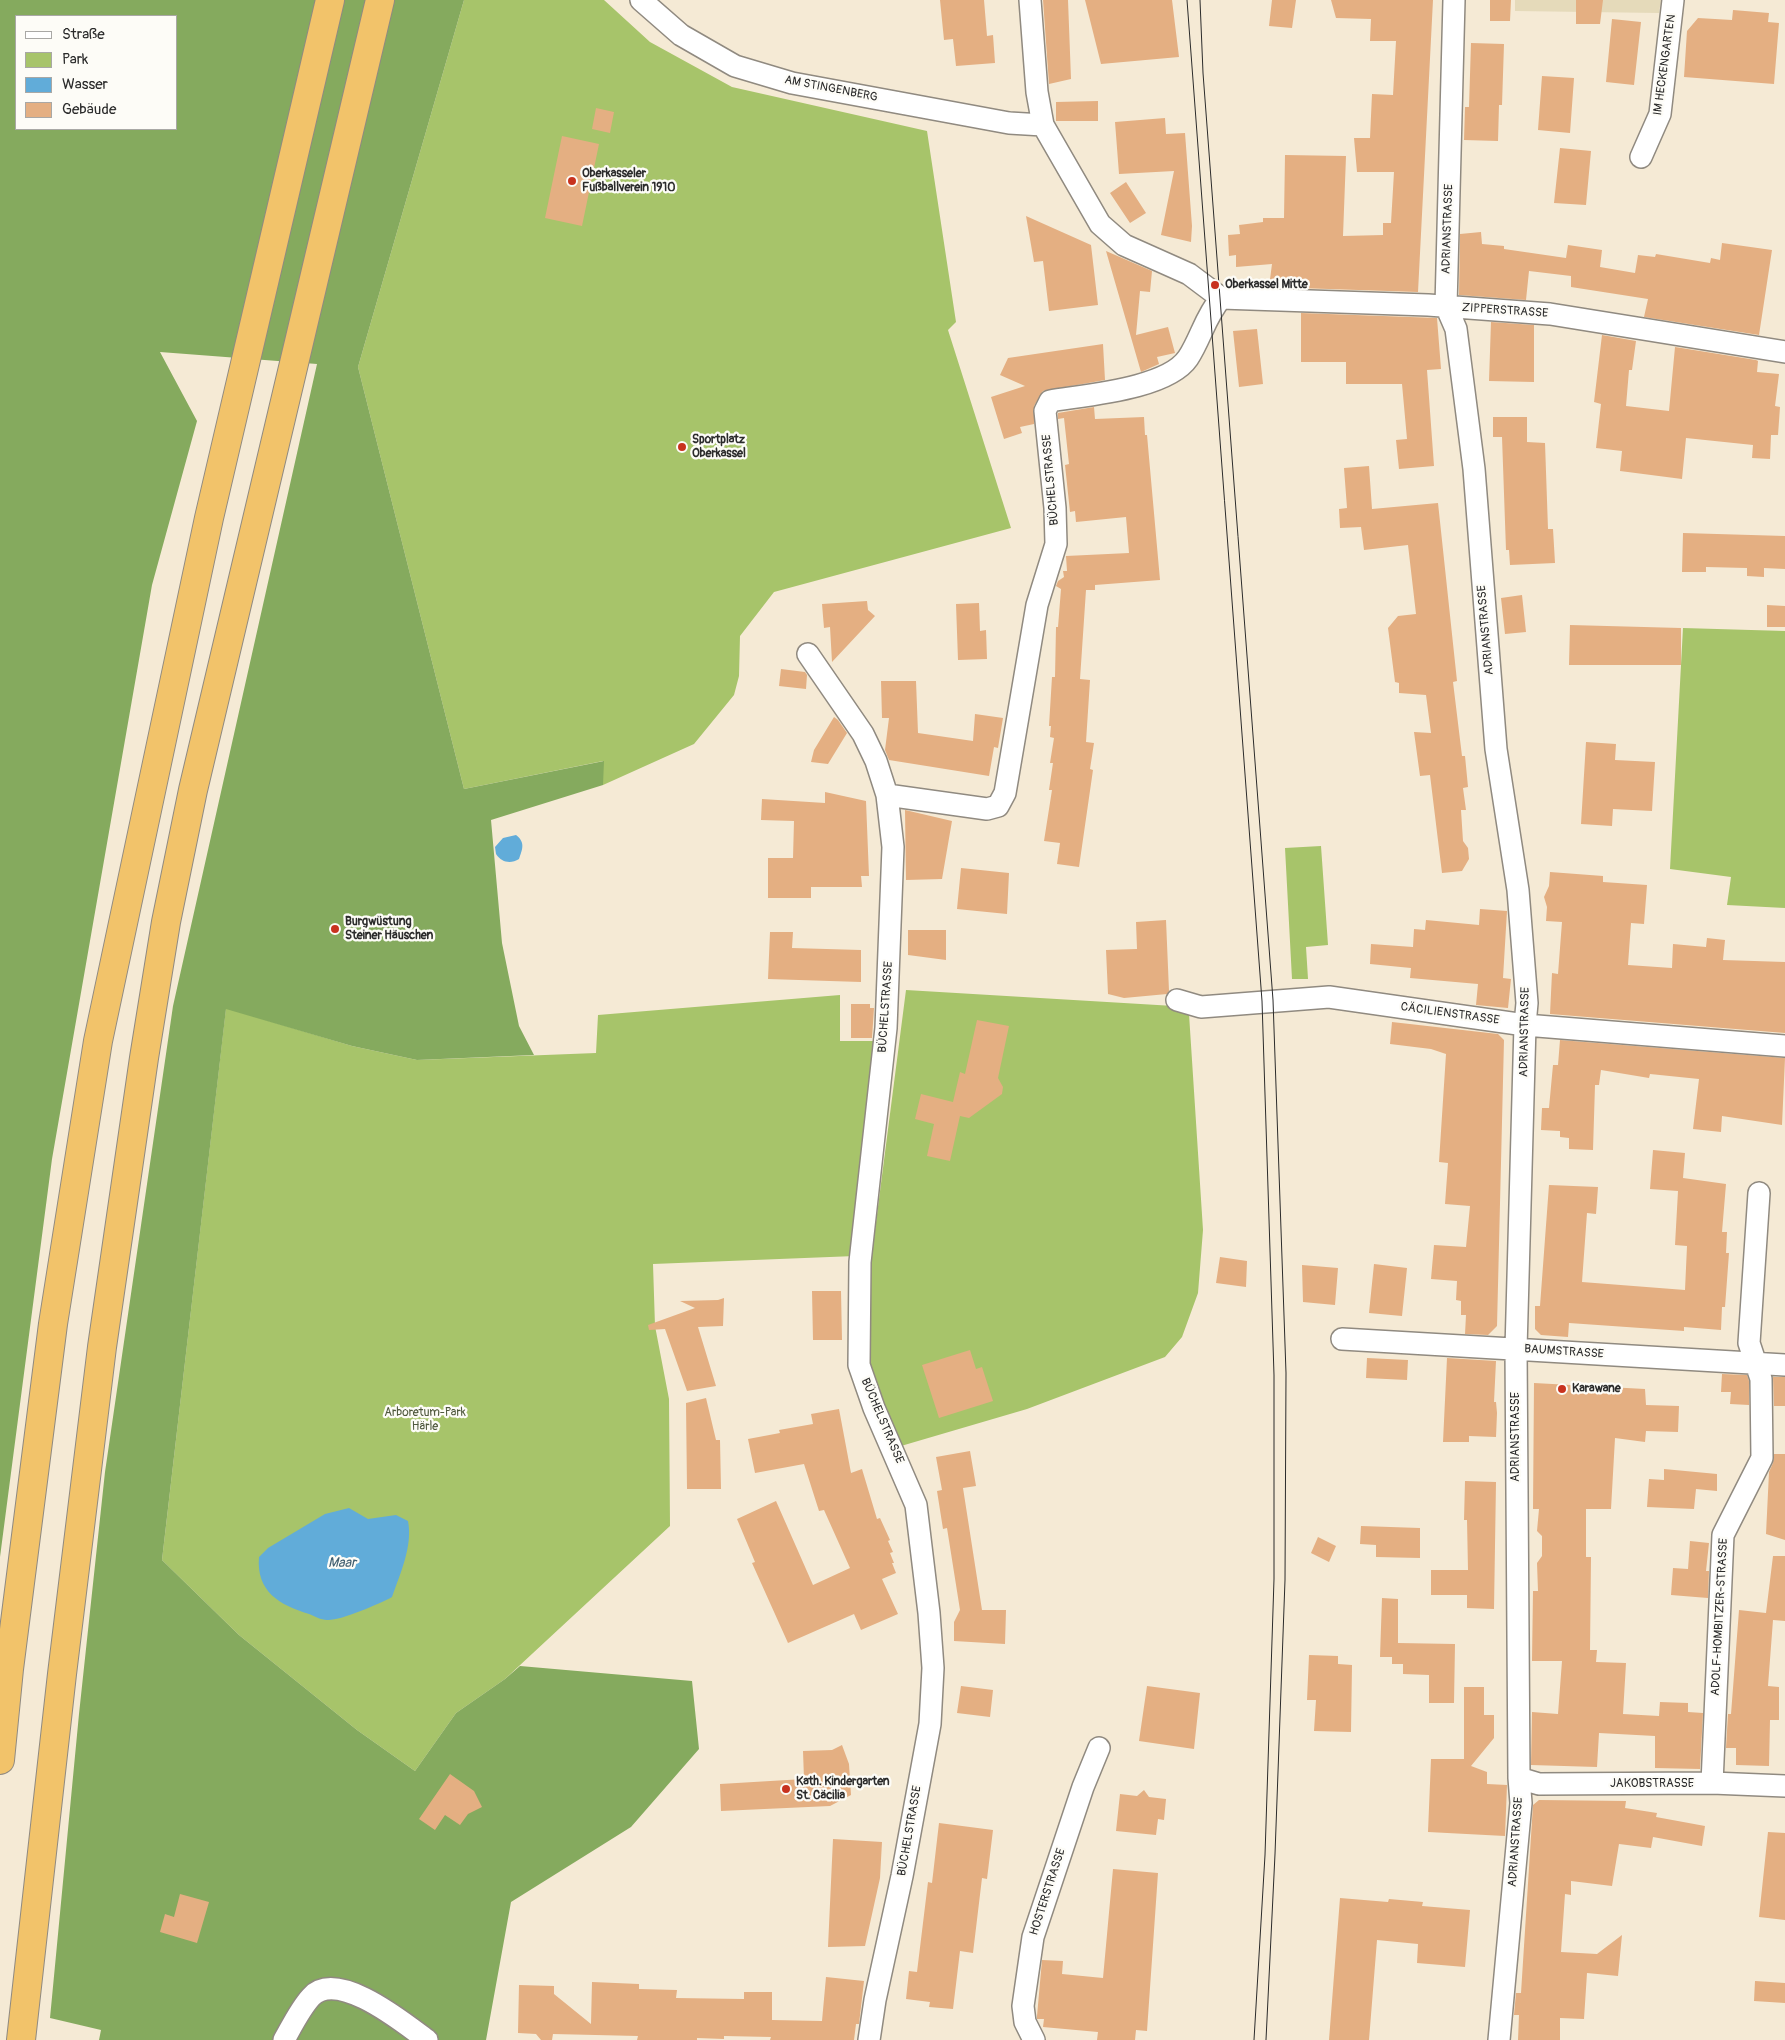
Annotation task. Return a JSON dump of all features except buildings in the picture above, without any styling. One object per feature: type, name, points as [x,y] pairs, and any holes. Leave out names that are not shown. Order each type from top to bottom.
[{"type":"highway","points":[[0,1760],[9,1670],[53,1324],[98,1041],[209,518],[330,0]]},
{"type":"highway","points":[[21,2040],[62,1674],[102,1347],[166,922],[195,780],[380,0]]},
{"type":"street","name":"AM STINGENBERG","points":[[641,0],[681,35],[735,66],[792,83],[1009,123],[1042,125]]},
{"type":"street","points":[[1030,0],[1037,92],[1042,125],[1100,224],[1124,245],[1189,274],[1222,298]]},
{"type":"street","name":"ADRIANSTRASSE","points":[[1454,0],[1446,306],[1456,329],[1474,469],[1496,749],[1518,890],[1528,1003],[1525,1025],[1516,1349],[1519,1778],[1521,1802],[1499,2040]]},
{"type":"street","name":"IM HECKENGARTEN","points":[[1641,157],[1660,114],[1673,0]]},
{"type":"street","name":"ZIPPERSTRASSE","points":[[1222,298],[1446,306],[1550,314],[1785,352]]},
{"type":"street","name":"BÜCHELSTRASSE","points":[[887,795],[987,810],[998,806],[1005,793],[1037,605],[1056,544],[1055,508],[1045,411],[1050,401],[1146,384],[1171,372],[1187,360],[1210,311],[1222,298]]},
{"type":"street","name":"BÜCHELSTRASSE","points":[[808,654],[863,734],[876,761],[887,795],[893,847],[887,1018],[860,1262],[859,1365],[874,1408],[916,1505],[929,1613],[933,1668],[930,1724],[902,1876],[875,2000],[870,2040]]},
{"type":"street","name":"CÄCILIENSTRASSE","points":[[1177,1000],[1201,1006],[1329,997],[1525,1025],[1785,1046]]},
{"type":"street","name":"ADOLF-HOMBITZER-STRASSE","points":[[1712,1783],[1723,1535],[1762,1458],[1761,1379],[1749,1343],[1759,1192]]},
{"type":"street","name":"BAUMSTRASSE","points":[[1342,1339],[1785,1365]]},
{"type":"street","name":"HOSTERSTRASSE","points":[[1034,2040],[1025,2022],[1022,2006],[1033,1937],[1083,1787],[1099,1748]]},
{"type":"street","name":"JAKOBSTRASSE","points":[[1519,1778],[1539,1784],[1712,1783],[1785,1786]]},
{"type":"street","points":[[284,2040],[312,1995],[328,1988],[349,1991],[393,2016],[427,2040]]},
{"type":"shaded area","points":[[1515,0],[1661,0],[1659,13],[1515,11]]},
{"type":"green space","points":[[0,0],[464,0],[358,367],[464,789],[604,761],[603,785],[491,820],[502,943],[519,1026],[534,1055],[417,1060],[352,1046],[226,1009],[162,1560],[239,1635],[357,1730],[415,1771],[456,1713],[505,1679],[520,1666],[692,1681],[699,1749],[631,1827],[511,1902],[486,2040],[99,2040],[101,2030],[50,2018],[79,1714],[105,1472],[173,1006],[317,364],[160,352],[197,421],[152,585],[52,1159],[0,1557]]},
{"type":"green space","name":"Sportplatz Oberkassel","points":[[464,0],[604,0],[650,42],[732,87],[927,131],[956,322],[948,330],[1011,528],[774,592],[740,636],[739,676],[734,695],[694,744],[603,785],[603,761],[464,789],[358,367]]},
{"type":"green space","points":[[1683,628],[1785,631],[1785,908],[1727,905],[1731,877],[1670,869]]},
{"type":"green space","points":[[1321,846],[1328,945],[1306,947],[1308,979],[1292,979],[1285,848]]},
{"type":"green space","points":[[906,990],[1174,1006],[1189,1014],[1203,1230],[1198,1293],[1182,1337],[1165,1357],[1027,1409],[901,1446],[877,1392],[866,1356],[870,1315],[871,1261]]},
{"type":"green space","name":"Arboretum-Park Härle","points":[[840,995],[840,1041],[880,1041],[855,1256],[653,1264],[655,1326],[669,1399],[670,1526],[505,1679],[456,1713],[415,1771],[357,1730],[239,1635],[162,1560],[226,1008],[352,1046],[417,1060],[596,1053],[598,1015]]},
{"type":"water","points":[[516,835],[521,840],[522,846],[519,859],[513,862],[504,861],[496,854],[495,847],[503,838]]},
{"type":"water","name":"Maar","points":[[349,1508],[368,1519],[396,1515],[408,1521],[409,1540],[407,1550],[392,1597],[369,1608],[333,1620],[320,1619],[279,1601],[266,1588],[261,1579],[259,1557],[268,1548],[325,1514]]},
{"type":"tram line","points":[[1187,0],[1262,1001],[1274,1375],[1274,1579],[1265,1855],[1254,2040]]},
{"type":"tram line","points":[[1200,0],[1203,73],[1273,1000],[1286,1373],[1285,1580],[1266,2040]]},
{"type":"place","name":"Oberkasseler Fußballverein 1910","points":[[572,181]]},
{"type":"place","name":"Oberkassel Mitte","points":[[1215,285]]},
{"type":"place","name":"Sportplatz Oberkassel","points":[[682,447]]},
{"type":"place","name":"Burgwüstung Steiner Häuschen","points":[[335,929]]},
{"type":"place","name":"Karawane","points":[[1562,1389]]},
{"type":"place","name":"Kath. Kindergarten St. Cäcilia","points":[[786,1789]]}]
